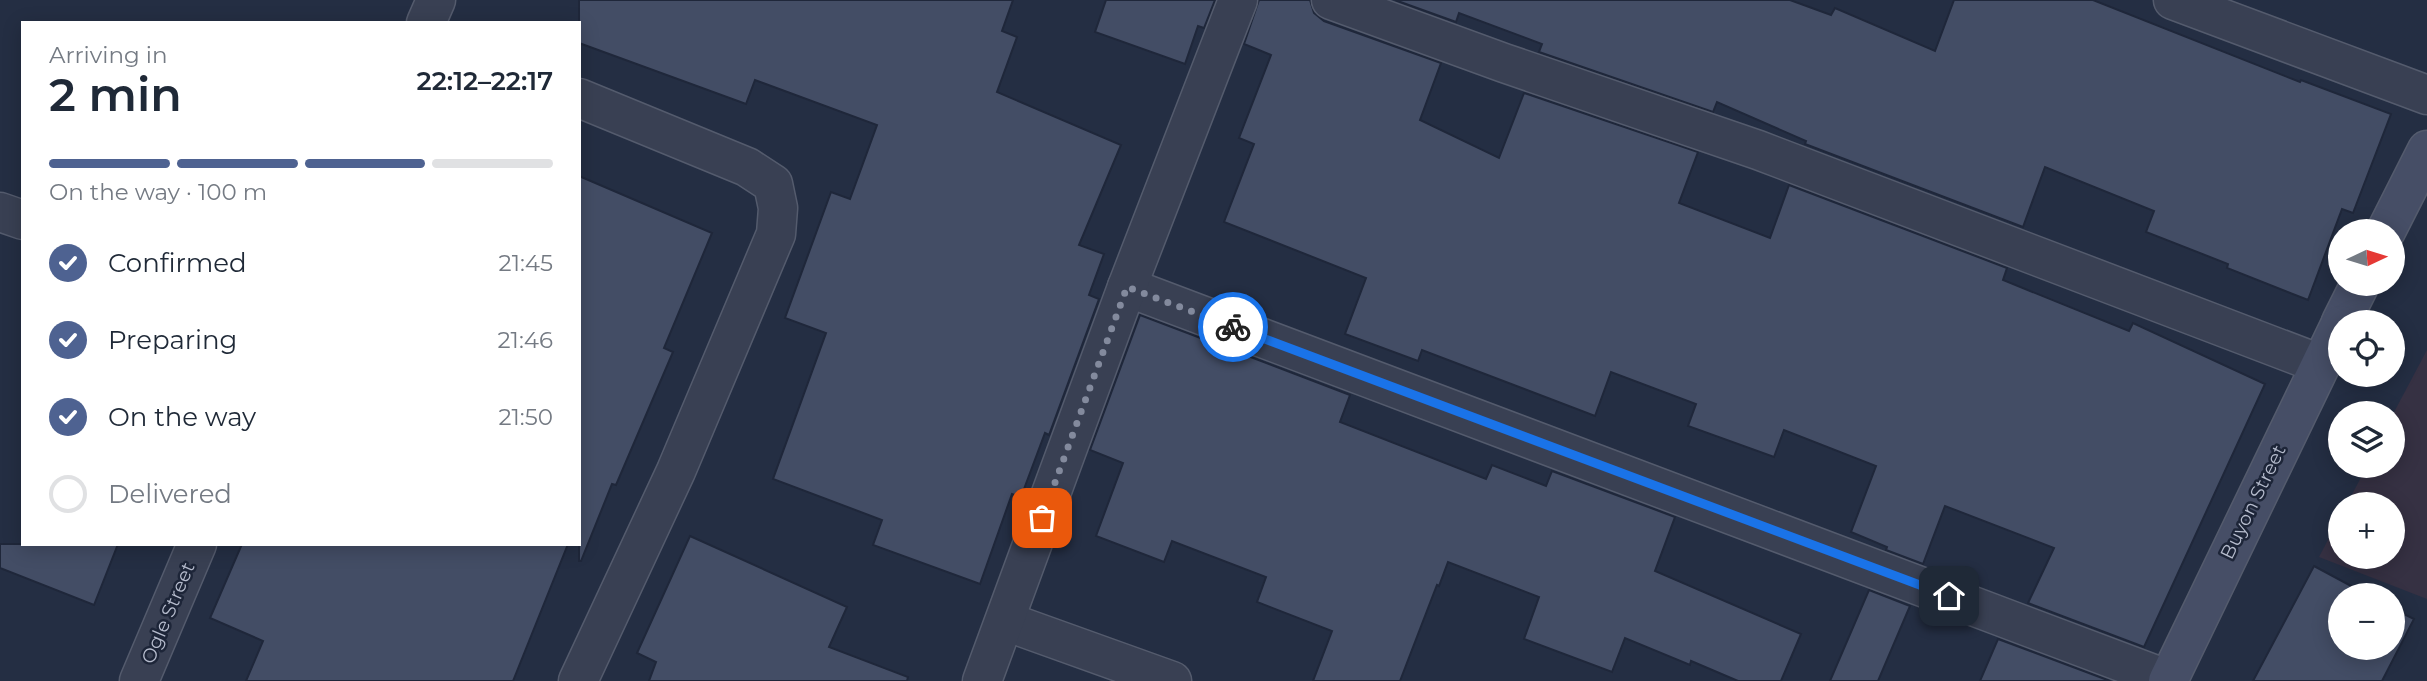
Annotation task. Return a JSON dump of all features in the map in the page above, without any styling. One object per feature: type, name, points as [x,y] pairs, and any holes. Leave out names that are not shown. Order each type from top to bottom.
[{"type":"main road","points":[[2392,219],[2427,150]]},
{"type":"main road","name":"Buyon Street","points":[[2168,680],[2328,347]]},
{"type":"street","points":[[427,21],[436,0]]},
{"type":"street","points":[[982,681],[1127,287],[1238,0]]},
{"type":"street","points":[[1331,0],[1504,63],[1758,149],[2320,363]]},
{"type":"street","points":[[2173,0],[2427,95]]},
{"type":"street","points":[[578,681],[676,471],[776,234],[778,208],[772,184],[747,167],[581,99]]},
{"type":"street","points":[[0,212],[21,219]]},
{"type":"street","points":[[1127,287],[2168,680]]},
{"type":"street","name":"Ogle Street","points":[[139,681],[196,546]]},
{"type":"street","points":[[1005,621],[1172,681]]},
{"type":"shaded area","points":[[2427,350],[2427,599],[2405,590],[2405,583],[2386,583],[2350,569],[2405,569],[2405,492],[2353,492],[2361,478],[2405,478],[2405,401],[2400,401]]},
{"type":"shaded area","points":[[2328,540],[2328,560],[2319,557]]},
{"type":"building","points":[[579,0],[1013,0],[1002,31],[1017,37],[997,92],[1121,145],[1079,245],[1104,254],[1089,295],[1099,299],[1049,435],[1045,433],[1021,497],[1012,494],[980,584],[873,545],[882,520],[773,479],[826,333],[785,318],[831,192],[850,199],[877,125],[755,80],[746,104],[581,44]]},
{"type":"building","points":[[1106,0],[1215,0],[1204,28],[1198,26],[1185,64],[1095,32]]},
{"type":"building","points":[[1259,0],[1310,0],[1314,13],[1324,21],[1441,63],[1420,120],[1499,158],[1524,93],[1698,152],[1679,203],[1770,238],[1789,185],[2007,268],[2003,280],[2129,331],[2133,323],[2265,384],[2144,647],[2028,603],[2054,548],[1945,506],[1923,564],[1886,550],[1887,547],[1851,532],[1876,466],[1784,430],[1774,457],[1688,426],[1696,404],[1611,372],[1595,416],[1422,350],[1418,361],[1345,334],[1366,278],[1224,222],[1254,144],[1239,138],[1271,55],[1244,44]]},
{"type":"building","points":[[1395,0],[1790,0],[1831,15],[1835,8],[1935,51],[1954,0],[2093,0],[2300,82],[2301,80],[2391,114],[2353,213],[2342,209],[2338,219],[2328,219],[2328,246],[2308,300],[2227,268],[2228,264],[2146,232],[2154,211],[2045,167],[2023,227],[1805,144],[1806,141],[1717,102],[1713,112],[1539,52],[1542,44],[1459,13],[1456,22]]},
{"type":"building","points":[[581,177],[712,233],[664,348],[673,352],[616,485],[612,484],[579,561]]},
{"type":"building","points":[[1140,315],[1350,395],[1340,422],[1486,479],[1492,465],[1546,486],[1552,471],[1675,517],[1655,571],[1801,634],[1781,681],[1738,681],[1691,661],[1690,665],[1625,638],[1612,672],[1524,639],[1539,597],[1448,562],[1400,681],[1313,681],[1332,631],[1257,602],[1266,577],[1172,541],[1164,562],[1096,536],[1123,463],[1090,450]]},
{"type":"building","points":[[690,536],[847,607],[829,647],[908,677],[907,681],[649,681],[656,662],[637,653]]},
{"type":"building","points":[[0,544],[117,546],[94,605],[0,568]]},
{"type":"building","points":[[241,546],[567,546],[513,681],[246,681],[263,641],[210,618]]},
{"type":"building","points":[[2314,566],[2346,583],[2328,583],[2328,660],[2393,660],[2382,681],[2253,681]]},
{"type":"building","points":[[1869,590],[1910,606],[1878,681],[1830,681]]},
{"type":"building","points":[[2405,614],[2414,619],[2405,636]]},
{"type":"building","points":[[1998,639],[2110,681],[1980,681]]},
{"type":"way so far","points":[[1042,518],[1127,287],[1233,327]]},
{"type":"route","points":[[1233,327],[1949,596]]}]
